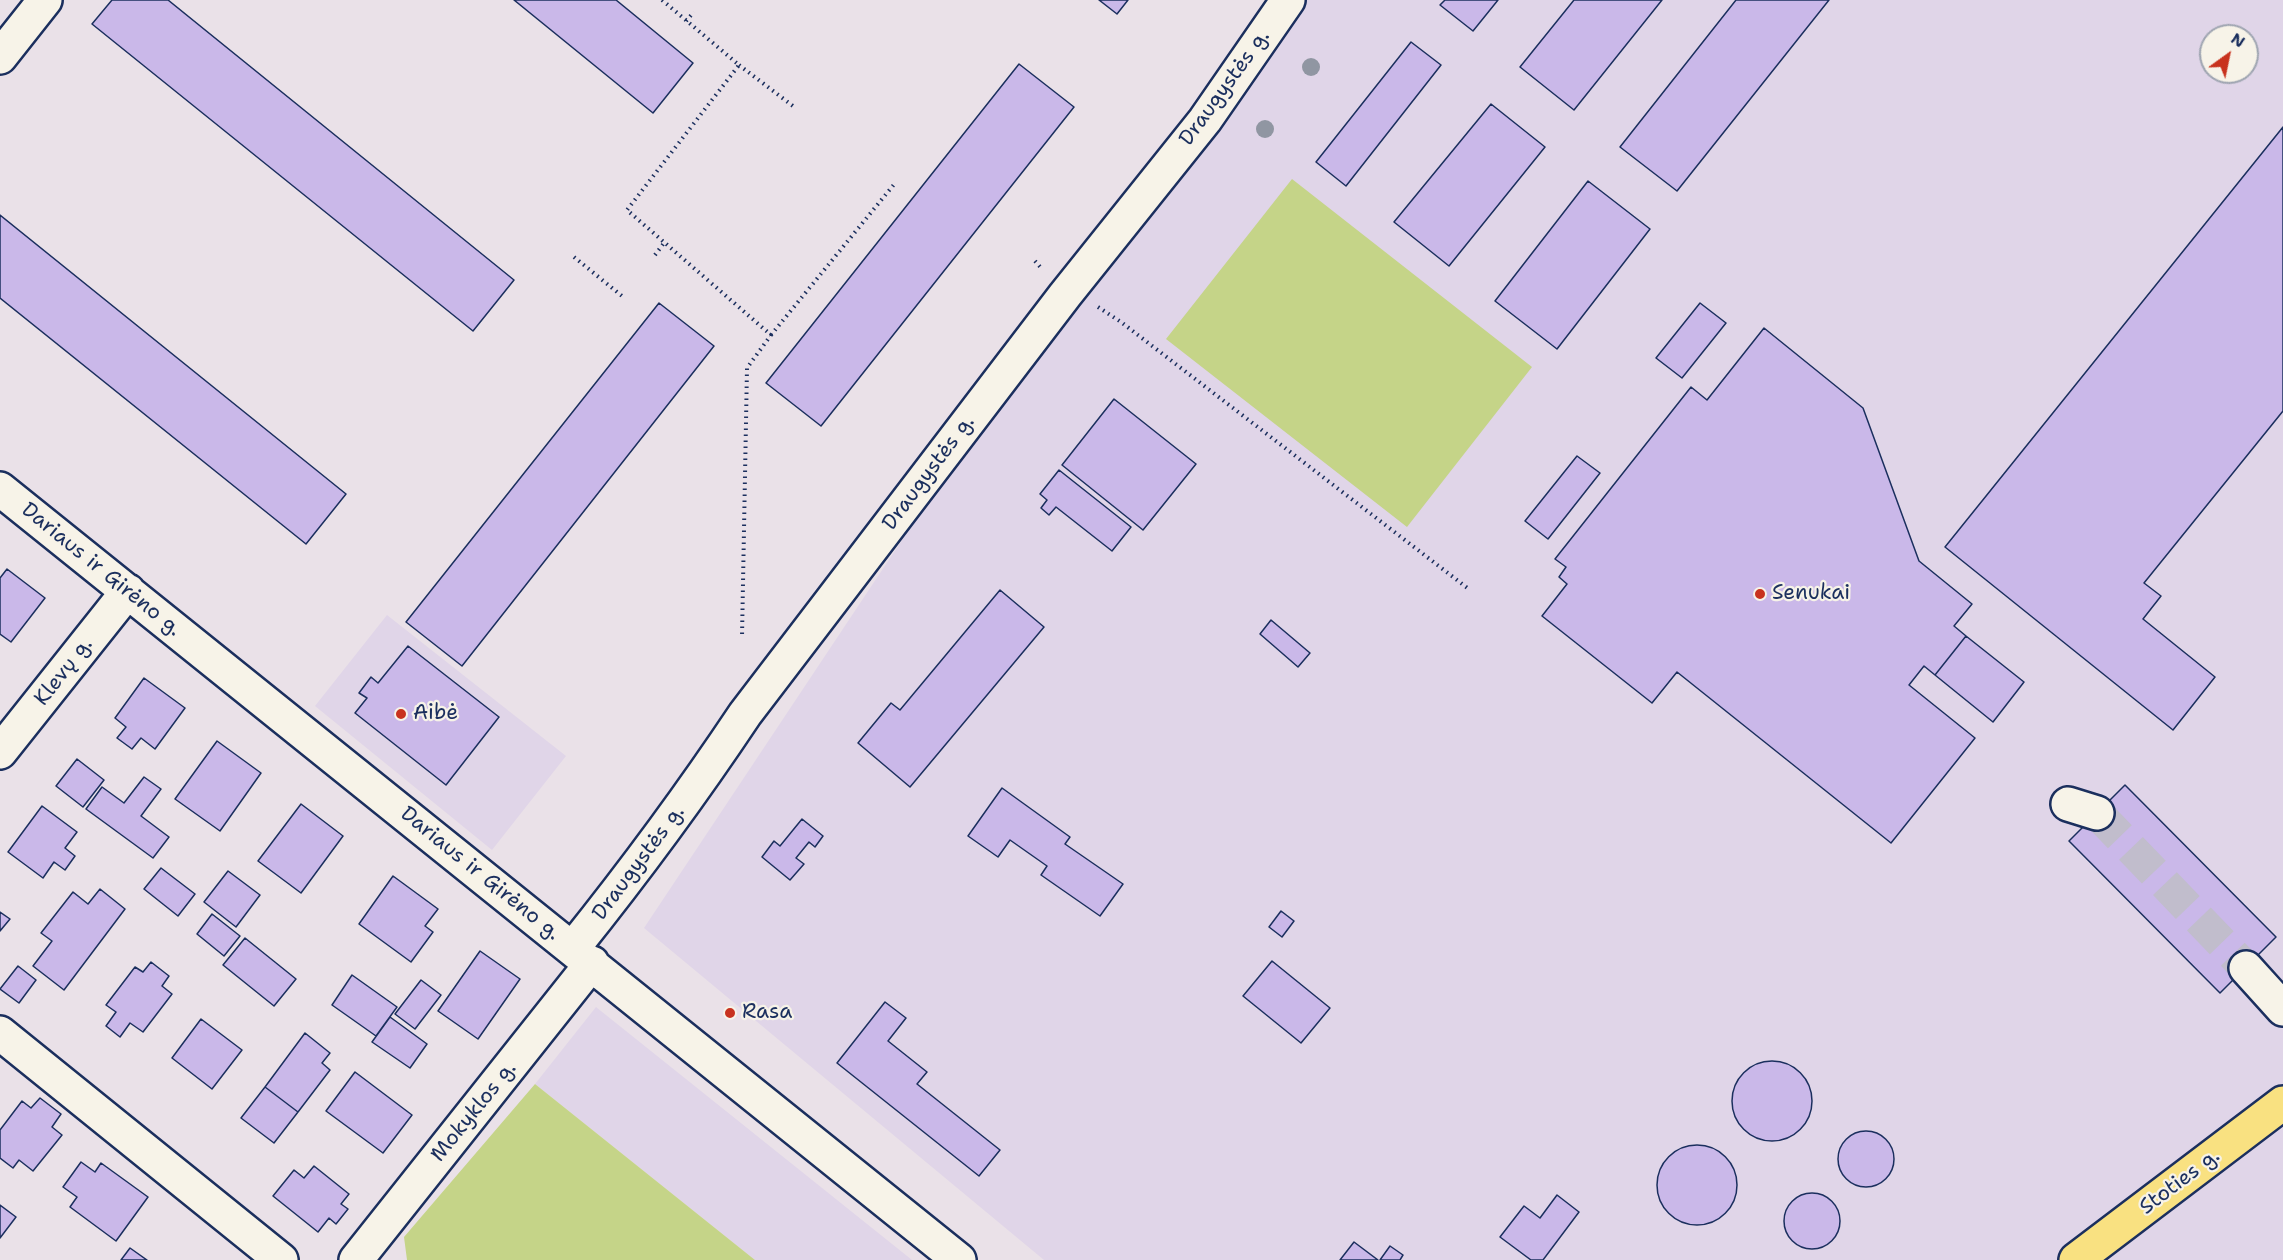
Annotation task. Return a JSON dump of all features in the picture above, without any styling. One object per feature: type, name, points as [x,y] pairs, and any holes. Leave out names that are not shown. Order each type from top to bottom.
[{"type":"main road","name":"Stoties g.","points":[[2076,1260],[2283,1103]]},
{"type":"street","points":[[0,57],[45,0]]},
{"type":"street","name":"Draugystės g.","points":[[582,956],[619,891],[700,782],[745,714],[1065,295],[1204,120],[1287,0]]},
{"type":"street","name":"Dariaus ir Girėno g.","points":[[0,489],[959,1260]]},
{"type":"street","name":"Klevų g.","points":[[0,752],[128,591]]},
{"type":"street","name":"Mokyklos g.","points":[[356,1260],[582,956]]},
{"type":"street","points":[[2246,968],[2283,1009]]},
{"type":"street","points":[[0,1033],[281,1260]]},
{"type":"path","points":[[662,0],[739,65],[793,106]]},
{"type":"path","points":[[686,21],[694,12]]},
{"type":"path","points":[[739,65],[627,210],[771,335]]},
{"type":"path","points":[[742,637],[747,368],[771,335],[896,182]]},
{"type":"path","points":[[655,255],[664,243]]},
{"type":"path","points":[[574,257],[622,296]]},
{"type":"path","points":[[1065,295],[1101,309],[1121,322],[1470,590]]},
{"type":"shaded area","points":[[1288,0],[2283,0],[2283,1260],[1044,1260],[644,928],[1065,295]]},
{"type":"shaded area","points":[[387,615],[566,756],[492,850],[315,706]]},
{"type":"shaded area","points":[[596,1007],[912,1260],[755,1260],[535,1084]]},
{"type":"green space","points":[[1292,179],[1532,367],[1407,527],[1166,339]]},
{"type":"green space","points":[[535,1084],[755,1260],[407,1260],[404,1237]]},
{"type":"building","points":[[112,0],[168,0],[514,280],[473,331],[92,24]]},
{"type":"building","points":[[514,0],[616,0],[693,63],[653,113]]},
{"type":"building","points":[[1099,0],[1128,0],[1117,14]]},
{"type":"building","points":[[1445,0],[1498,0],[1473,31],[1440,5]]},
{"type":"building","points":[[1574,0],[1662,0],[1574,110],[1520,67]]},
{"type":"building","points":[[1736,0],[1829,0],[1677,191],[1620,147]]},
{"type":"building","points":[[1411,42],[1441,65],[1346,186],[1316,162]]},
{"type":"building","points":[[1019,64],[1074,107],[821,426],[766,383]]},
{"type":"building","points":[[1491,104],[1545,147],[1449,266],[1394,222]]},
{"type":"building","points":[[2283,127],[2283,411],[2144,583],[2161,596],[2143,619],[2215,677],[2173,730],[1945,547]]},
{"type":"building","points":[[1588,181],[1650,229],[1557,349],[1495,301]]},
{"type":"building","points":[[0,215],[346,494],[306,544],[0,298]]},
{"type":"building","points":[[659,303],[714,346],[462,666],[406,622]]},
{"type":"building","points":[[1700,303],[1726,323],[1682,378],[1656,358]]},
{"type":"building","name":"Senukai","points":[[1764,328],[1863,408],[1919,561],[1972,604],[1954,626],[1966,636],[1935,675],[1924,666],[1909,685],[1975,738],[1891,843],[1677,672],[1652,703],[1542,616],[1567,584],[1559,577],[1566,567],[1555,559],[1691,387],[1707,400]]},
{"type":"building","points":[[1114,399],[1196,464],[1143,530],[1062,465]]},
{"type":"building","points":[[1577,456],[1600,473],[1548,539],[1525,521]]},
{"type":"building","points":[[1059,470],[1131,527],[1112,551],[1056,507],[1049,515],[1041,508],[1047,500],[1040,494]]},
{"type":"building","points":[[7,569],[45,598],[11,642],[0,634],[0,578]]},
{"type":"building","points":[[1000,590],[1044,627],[910,787],[858,743],[891,703],[900,710]]},
{"type":"building","points":[[1271,620],[1310,653],[1298,667],[1260,634]]},
{"type":"building","points":[[1966,636],[2024,682],[1993,722],[1935,675]]},
{"type":"building","points":[[408,646],[499,717],[446,785],[355,713],[367,698],[359,693],[371,677],[378,683]]},
{"type":"building","points":[[144,678],[185,708],[155,749],[141,738],[132,749],[117,738],[126,727],[115,718]]},
{"type":"building","points":[[217,741],[261,773],[220,831],[175,799]]},
{"type":"building","points":[[77,759],[104,780],[83,807],[56,786]]},
{"type":"building","points":[[144,777],[161,789],[141,816],[169,837],[153,858],[86,809],[102,787],[124,803]]},
{"type":"building","points":[[2125,785],[2276,937],[2220,993],[2069,841]]},
{"type":"building","points":[[1002,788],[1070,837],[1065,844],[1123,884],[1100,916],[1041,875],[1047,866],[1010,840],[998,857],[968,836]]},
{"type":"building","points":[[301,804],[343,836],[301,893],[258,861]]},
{"type":"building","points":[[42,806],[77,832],[65,848],[75,856],[65,870],[54,862],[43,878],[8,852]]},
{"type":"building","points":[[802,819],[823,836],[815,847],[809,842],[796,858],[804,864],[790,880],[762,857],[774,841],[780,846]]},
{"type":"building","points":[[161,868],[195,894],[178,916],[144,889]]},
{"type":"building","points":[[228,871],[260,895],[236,927],[204,902]]},
{"type":"building","points":[[393,876],[438,909],[425,926],[433,932],[411,962],[359,924]]},
{"type":"building","points":[[100,889],[125,909],[64,990],[33,966],[52,941],[41,933],[73,892],[88,904]]},
{"type":"building","points":[[1281,911],[1294,921],[1282,937],[1269,927]]},
{"type":"building","points":[[0,912],[10,919],[0,931]]},
{"type":"building","points":[[212,914],[240,936],[224,956],[197,934]]},
{"type":"building","points":[[245,938],[296,979],[274,1006],[223,965]]},
{"type":"building","points":[[480,951],[520,979],[478,1039],[438,1011]]},
{"type":"building","points":[[1272,961],[1330,1008],[1301,1043],[1243,996]]},
{"type":"building","points":[[151,962],[169,976],[162,986],[172,994],[143,1032],[130,1023],[120,1037],[106,1026],[116,1012],[106,1005],[135,967],[143,972]]},
{"type":"building","points":[[18,966],[36,980],[19,1003],[0,989]]},
{"type":"building","points":[[352,975],[397,1007],[376,1036],[332,1005]]},
{"type":"building","points":[[421,980],[441,995],[415,1029],[395,1014]]},
{"type":"building","points":[[885,1002],[906,1018],[888,1041],[927,1072],[917,1084],[1000,1150],[979,1176],[837,1063]]},
{"type":"building","points":[[390,1017],[427,1044],[410,1068],[372,1042]]},
{"type":"building","points":[[201,1019],[242,1050],[212,1089],[172,1058]]},
{"type":"building","points":[[305,1033],[330,1053],[322,1063],[330,1070],[298,1112],[265,1087]]},
{"type":"building","points":[[1772,1061],[1787,1064],[1800,1073],[1809,1086],[1812,1101],[1809,1116],[1800,1129],[1787,1138],[1772,1141],[1757,1138],[1744,1129],[1735,1116],[1732,1101],[1735,1086],[1744,1073],[1757,1064]]},
{"type":"building","points":[[355,1072],[412,1115],[383,1153],[326,1111]]},
{"type":"building","points":[[265,1087],[298,1112],[274,1143],[241,1118]]},
{"type":"building","points":[[40,1098],[61,1114],[52,1127],[62,1135],[33,1171],[19,1160],[13,1168],[0,1158],[0,1130],[22,1101],[31,1108]]},
{"type":"building","points":[[1861,1131],[1871,1131],[1886,1139],[1892,1148],[1894,1159],[1892,1170],[1886,1179],[1871,1187],[1861,1187],[1850,1182],[1843,1175],[1838,1164],[1838,1154],[1843,1143],[1850,1136]]},
{"type":"building","points":[[1697,1145],[1712,1148],[1725,1157],[1734,1170],[1737,1185],[1734,1200],[1725,1213],[1712,1222],[1697,1225],[1682,1222],[1669,1213],[1660,1200],[1657,1185],[1660,1170],[1669,1157],[1682,1148]]},
{"type":"building","points":[[81,1162],[95,1172],[101,1163],[148,1197],[116,1241],[70,1207],[77,1197],[63,1187]]},
{"type":"building","points":[[314,1166],[349,1194],[341,1204],[348,1209],[336,1224],[329,1218],[318,1232],[273,1196],[294,1170],[304,1178]]},
{"type":"building","points":[[1812,1193],[1823,1195],[1832,1201],[1838,1210],[1840,1221],[1838,1232],[1832,1241],[1823,1247],[1812,1249],[1801,1247],[1792,1241],[1786,1232],[1784,1221],[1786,1210],[1792,1201],[1801,1195]]},
{"type":"building","points":[[1557,1195],[1579,1212],[1543,1260],[1531,1260],[1500,1237],[1524,1206],[1540,1218]]},
{"type":"building","points":[[0,1205],[16,1217],[0,1238]]},
{"type":"building","points":[[1354,1242],[1378,1260],[1340,1260]]},
{"type":"building","points":[[1390,1246],[1403,1255],[1400,1260],[1380,1260]]},
{"type":"building","points":[[130,1248],[147,1260],[121,1260]]},
{"type":"tunnel","points":[[2097,813],[2246,968]]},
{"type":"place","name":"Senukai","points":[[1760,594]]},
{"type":"place","name":"Aibė","points":[[401,714]]},
{"type":"place","name":"Rasa","points":[[730,1013]]}]
